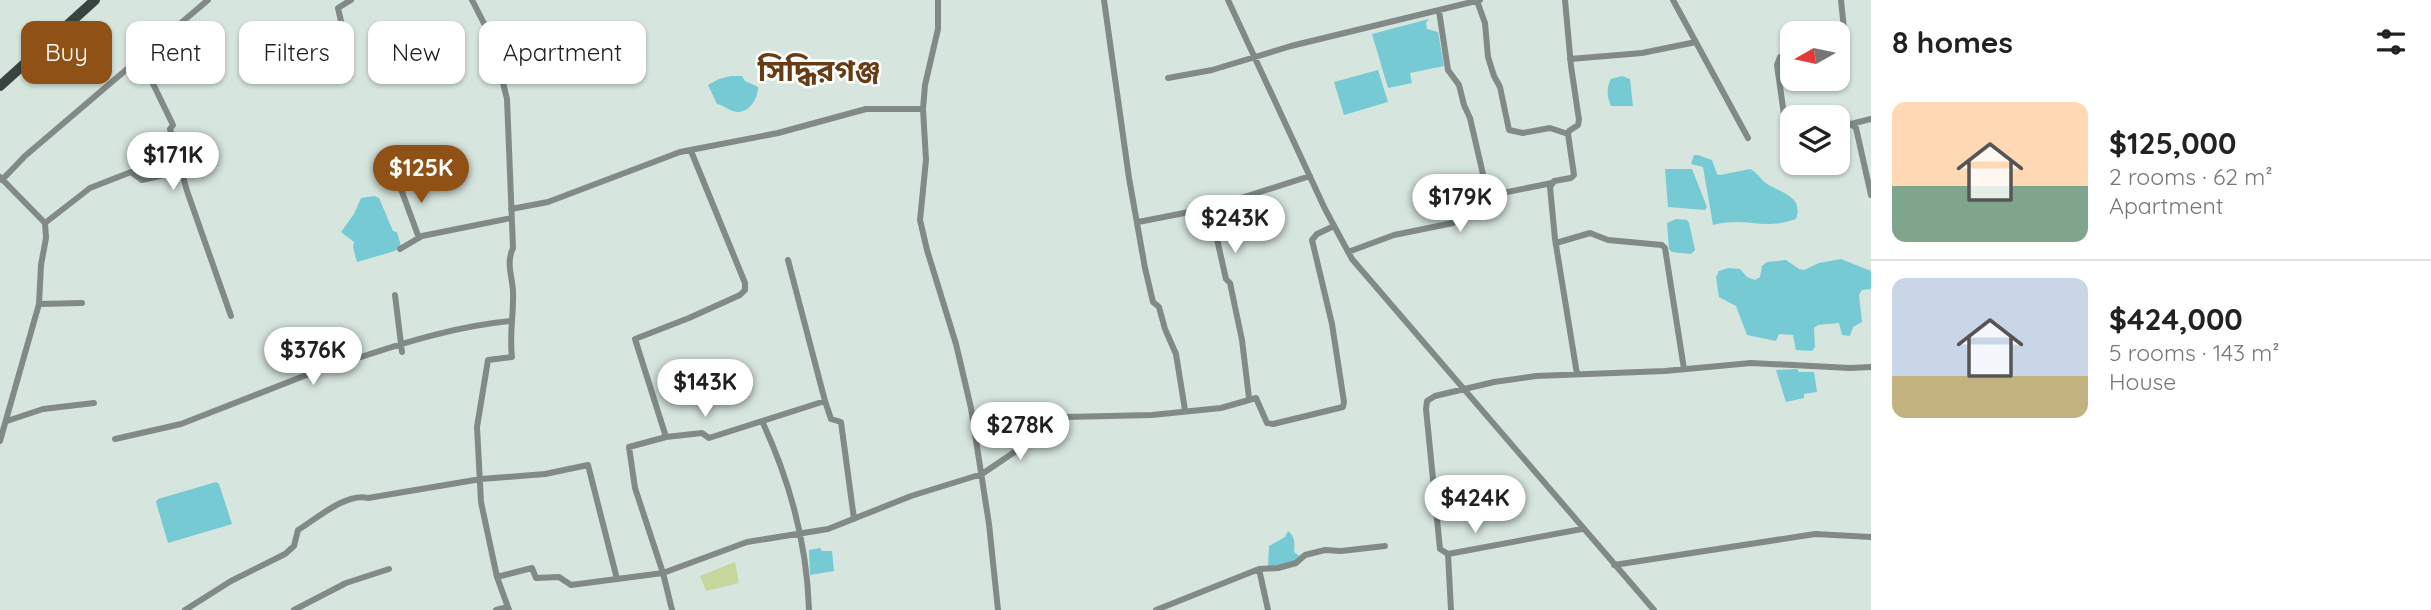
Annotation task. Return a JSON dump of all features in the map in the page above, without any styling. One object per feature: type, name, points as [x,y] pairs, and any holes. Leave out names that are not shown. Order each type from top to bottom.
[{"type":"main road","points":[[0,86],[95,0]]},
{"type":"street","points":[[184,21],[208,0]]},
{"type":"street","points":[[341,21],[338,8],[351,0]]},
{"type":"street","points":[[472,0],[492,39],[507,99],[513,248],[509,262],[513,292],[510,338],[512,357],[488,360],[477,427],[481,502],[497,577],[508,608],[496,610]]},
{"type":"street","points":[[938,0],[938,29],[925,85],[923,109],[926,160],[921,209],[922,230],[956,344],[971,408],[982,474],[998,610]]},
{"type":"street","points":[[1104,0],[1129,178],[1145,268],[1153,302],[1159,307],[1176,354],[1185,410]]},
{"type":"street","points":[[1228,0],[1334,226],[1358,267],[1654,610]]},
{"type":"street","points":[[1168,78],[1212,70],[1291,46],[1478,0],[1485,23],[1489,57],[1500,87],[1509,130],[1522,133],[1550,128],[1568,134]]},
{"type":"street","points":[[1348,252],[1394,235],[1453,223],[1457,219],[1458,202],[1552,183],[1574,175],[1568,134],[1578,125],[1578,120],[1565,0]]},
{"type":"street","points":[[1673,0],[1748,138]]},
{"type":"street","points":[[1841,0],[1843,21]]},
{"type":"street","points":[[1438,11],[1448,69],[1459,85],[1475,135],[1488,196]]},
{"type":"street","points":[[1570,60],[1642,53],[1696,42]]},
{"type":"street","points":[[1780,57],[1777,65],[1780,86]]},
{"type":"street","points":[[0,442],[38,304],[46,238],[45,223],[1,179],[126,72]]},
{"type":"street","points":[[153,84],[173,125],[170,129],[181,171],[231,316]]},
{"type":"street","points":[[511,209],[548,202],[613,176],[691,150],[778,133],[866,109],[923,109]]},
{"type":"street","points":[[1851,124],[1871,119]]},
{"type":"street","points":[[1851,124],[1857,132],[1871,195]]},
{"type":"street","points":[[666,437],[635,338],[689,318],[746,290],[691,150]]},
{"type":"street","points":[[45,223],[90,188],[131,172],[142,180],[181,171]]},
{"type":"street","points":[[1138,222],[1210,208],[1310,176]]},
{"type":"street","points":[[398,181],[419,239]]},
{"type":"street","points":[[1552,183],[1550,192],[1556,243],[1577,374]]},
{"type":"street","points":[[1210,208],[1242,340],[1249,398]]},
{"type":"street","points":[[400,249],[448,229],[511,218]]},
{"type":"street","points":[[497,577],[532,568],[536,578],[559,577],[571,585],[663,573],[747,542],[828,529],[946,484],[982,474],[1066,417],[1152,415],[1221,408],[1256,398],[1264,419],[1273,424],[1343,407],[1332,324],[1312,240],[1317,234],[1334,226]]},
{"type":"street","points":[[1556,243],[1590,233],[1608,240],[1662,244],[1665,248],[1684,369]]},
{"type":"street","points":[[788,260],[825,401],[831,419],[841,422],[854,519]]},
{"type":"street","points":[[394,295],[402,352]]},
{"type":"street","points":[[38,304],[82,303]]},
{"type":"street","points":[[115,439],[181,424],[309,374],[325,365],[348,361],[401,343],[511,321]]},
{"type":"street","points":[[1582,529],[1448,554],[1440,549],[1427,401],[1435,396],[1513,379],[1577,374],[1751,363],[1871,367]]},
{"type":"street","points":[[672,610],[663,573],[635,488],[629,447],[666,437],[702,433],[709,438],[825,401]]},
{"type":"street","points":[[7,421],[43,409],[94,403]]},
{"type":"street","points":[[762,421],[779,458],[800,532],[808,582],[809,610]]},
{"type":"street","points":[[185,610],[231,581],[285,554],[294,546],[298,530],[342,502],[361,496],[368,498],[481,479],[545,474],[588,465],[617,579]]},
{"type":"street","points":[[1615,565],[1815,534],[1871,537]]},
{"type":"street","points":[[1156,610],[1259,569],[1279,568],[1296,563],[1305,555],[1325,550],[1342,551],[1385,546]]},
{"type":"street","points":[[1448,554],[1451,610]]},
{"type":"street","points":[[294,610],[346,583],[389,569]]},
{"type":"street","points":[[1259,569],[1268,610]]},
{"type":"green space","points":[[735,562],[739,583],[706,591],[700,576]]},
{"type":"water","points":[[1429,19],[1426,23],[1427,29],[1438,32],[1444,66],[1410,73],[1412,83],[1388,88],[1372,34]]},
{"type":"water","points":[[1378,70],[1388,102],[1344,115],[1334,82]]},
{"type":"water","points":[[731,76],[742,76],[745,81],[758,87],[754,102],[743,111],[733,111],[717,104],[708,85]]},
{"type":"water","points":[[1622,76],[1630,79],[1633,106],[1611,106],[1609,82]]},
{"type":"water","points":[[1694,155],[1712,160],[1717,174],[1720,175],[1752,170],[1767,184],[1794,200],[1798,211],[1796,219],[1774,224],[1735,222],[1713,225],[1703,167],[1691,164]]},
{"type":"water","points":[[1665,169],[1692,169],[1707,207],[1705,210],[1668,207]]},
{"type":"water","points":[[361,198],[379,198],[393,231],[397,232],[401,246],[395,251],[357,262],[354,242],[341,232]]},
{"type":"water","points":[[1676,219],[1687,220],[1689,223],[1695,250],[1691,254],[1672,252],[1669,249],[1667,223]]},
{"type":"water","points":[[1841,259],[1871,271],[1871,289],[1862,290],[1859,295],[1862,322],[1853,327],[1850,336],[1842,335],[1839,323],[1818,325],[1814,328],[1815,347],[1812,351],[1796,350],[1793,335],[1779,334],[1776,341],[1747,335],[1736,306],[1719,297],[1716,277],[1719,271],[1728,268],[1740,269],[1747,277],[1755,280],[1760,277],[1762,266],[1767,262],[1786,260],[1804,270],[1819,263]]},
{"type":"water","points":[[1797,369],[1799,372],[1814,372],[1817,392],[1786,402],[1776,370]]},
{"type":"water","points":[[216,482],[232,524],[168,543],[156,502],[158,499]]},
{"type":"water","points":[[1288,531],[1294,540],[1294,552],[1301,557],[1296,562],[1268,567],[1269,546],[1285,537]]},
{"type":"water","points":[[820,548],[822,551],[832,551],[834,571],[810,575],[809,550]]},
{"type":"district","name":"সিদ্ধিরগঞ্জ","points":[[819,70]]}]
